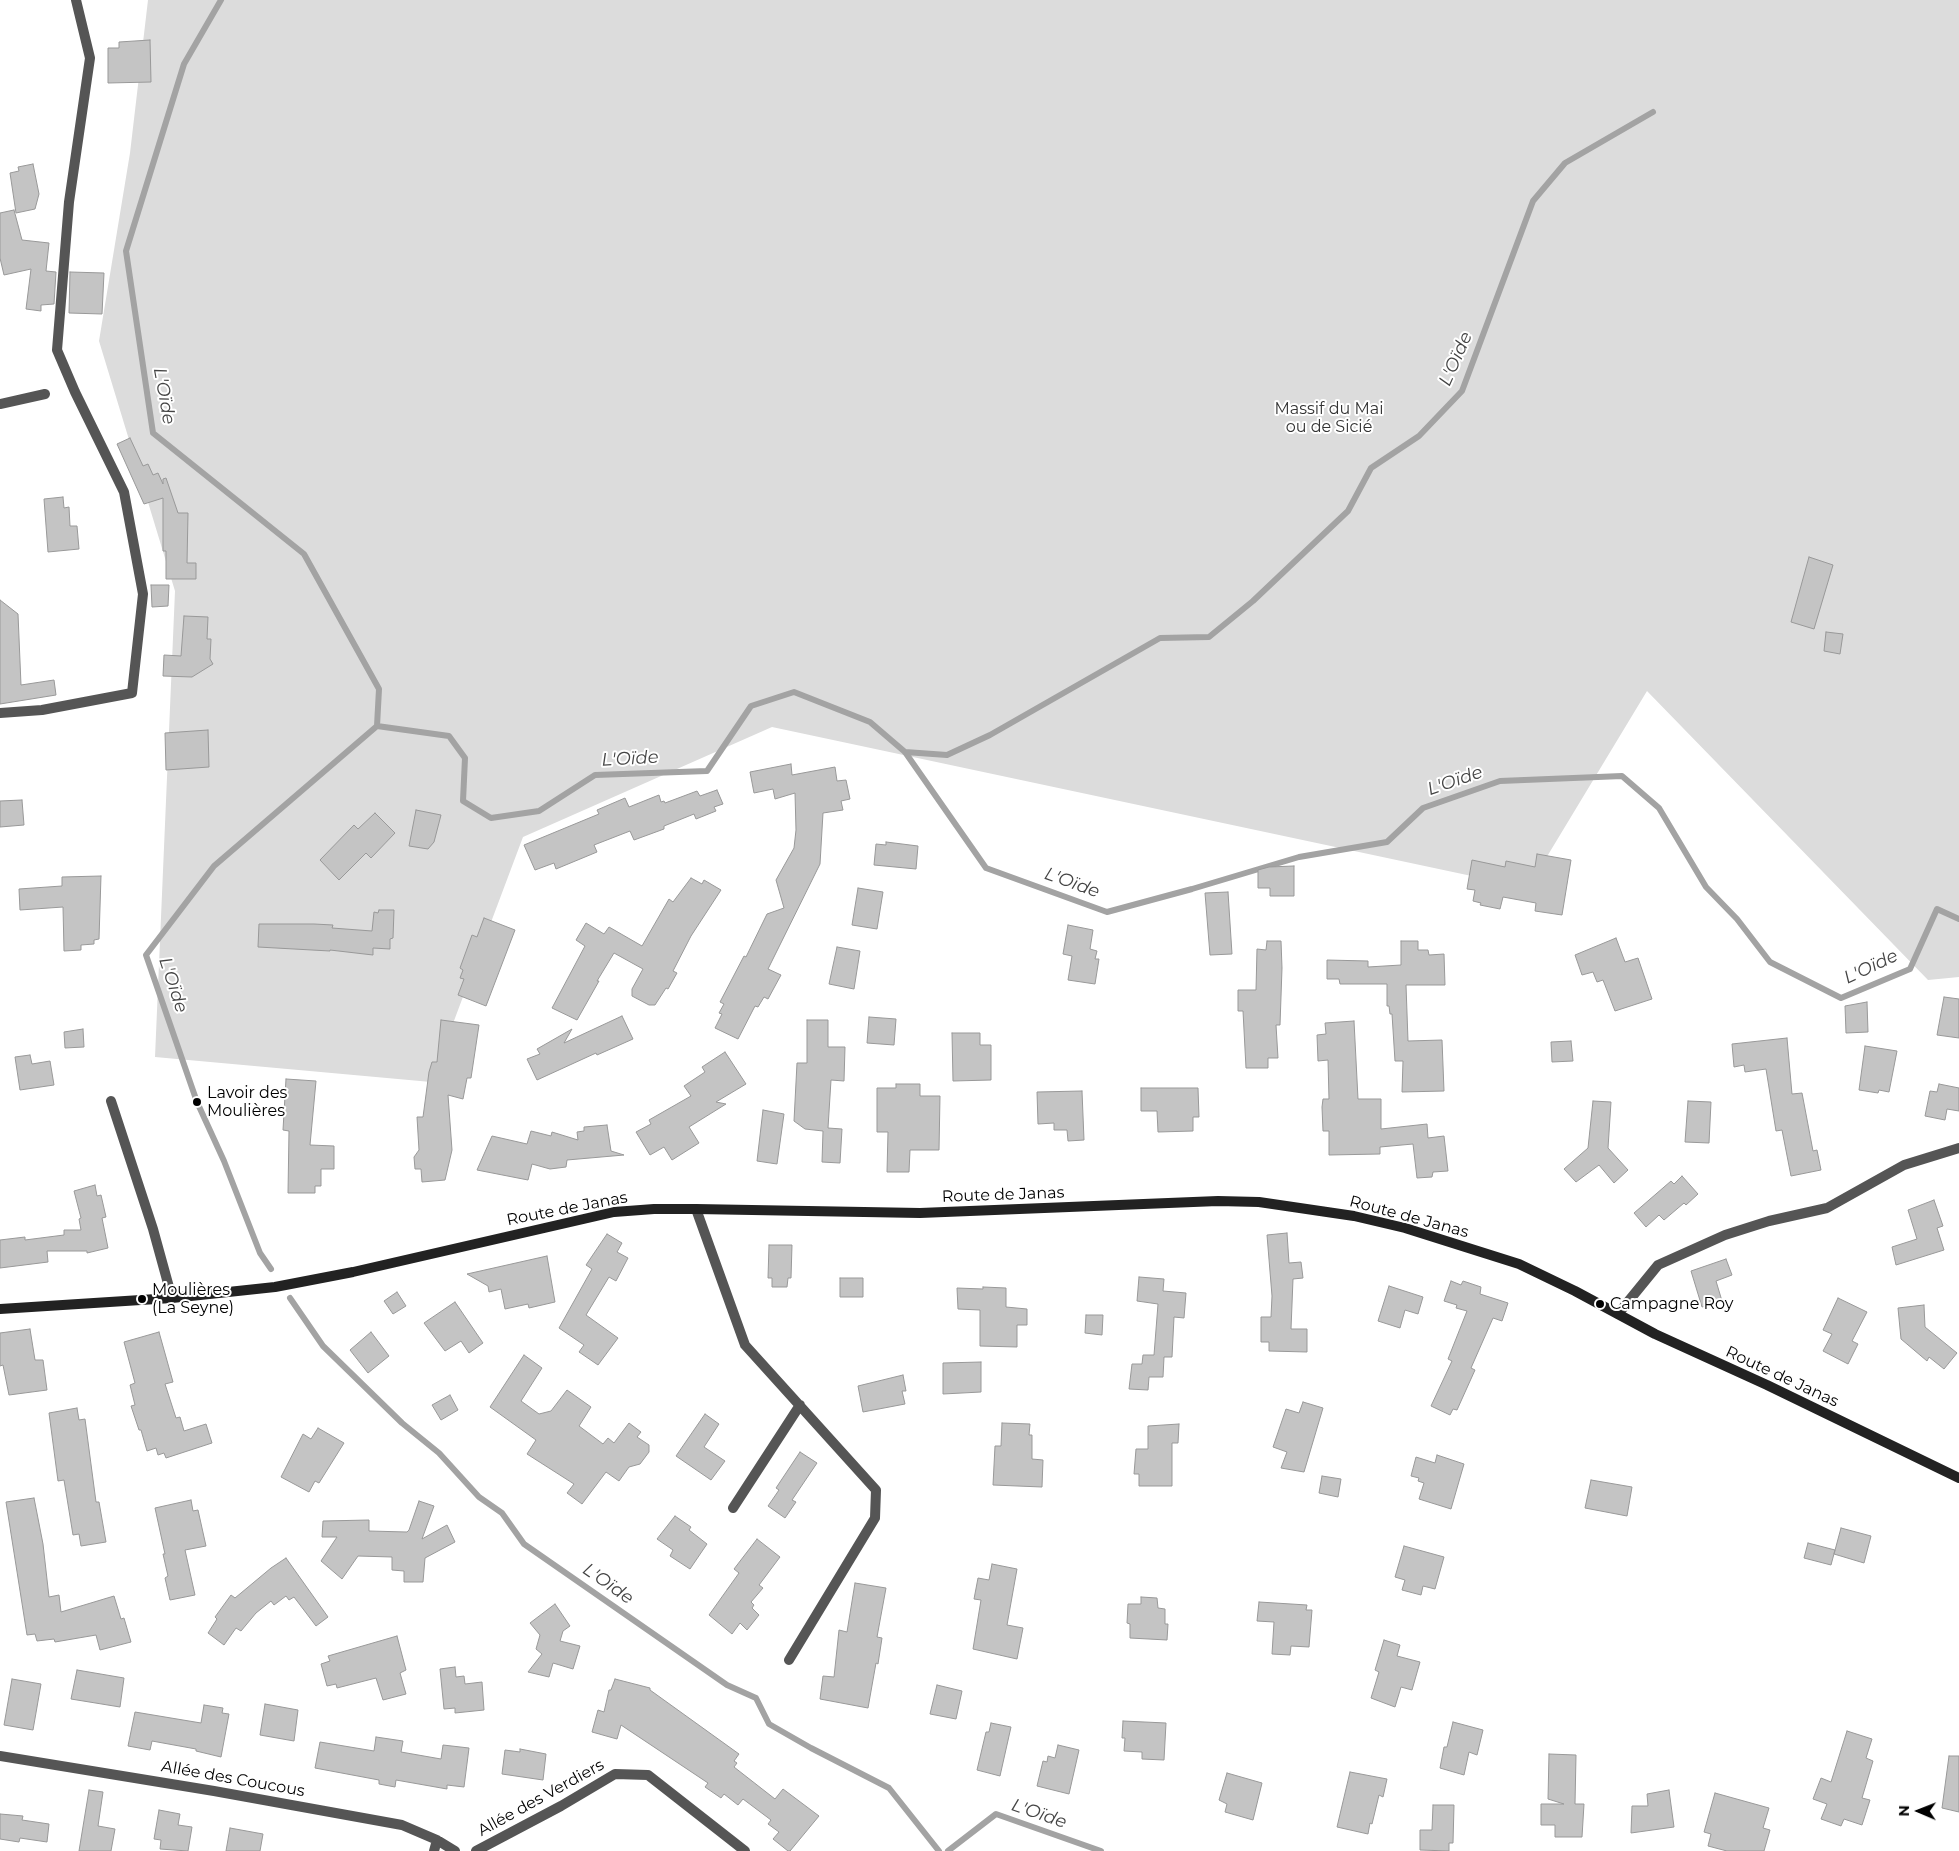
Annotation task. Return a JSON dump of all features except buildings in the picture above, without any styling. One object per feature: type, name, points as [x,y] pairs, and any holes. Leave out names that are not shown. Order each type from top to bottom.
[{"type":"street","points":[[0,713],[42,710],[132,693],[144,594],[124,492],[75,392],[57,350],[69,202],[90,58],[76,0]]},
{"type":"street","points":[[0,404],[45,394]]},
{"type":"street","points":[[111,1101],[153,1229],[172,1298]]},
{"type":"street","points":[[1618,1314],[1658,1265],[1725,1235],[1770,1221],[1827,1208],[1904,1165],[1959,1148]]},
{"type":"street","name":"Route de Janas","points":[[0,1310],[172,1298],[275,1287],[353,1272],[614,1212],[654,1209],[696,1209],[920,1213],[1218,1201],[1259,1202],[1354,1216],[1405,1228],[1519,1264],[1655,1334],[1767,1385],[1959,1478]]},
{"type":"street","points":[[696,1209],[745,1345],[876,1490],[875,1518],[790,1660]]},
{"type":"street","points":[[733,1508],[800,1406]]},
{"type":"street","name":"Allée des Coucous","points":[[0,1756],[224,1792],[402,1825],[436,1840],[455,1851]]},
{"type":"street","name":"Allée des Verdiers","points":[[476,1851],[561,1806],[615,1774],[648,1775],[744,1851]]},
{"type":"street","points":[[434,1851],[436,1840]]},
{"type":"green space","name":"Massif du Mai ou de Sicié","points":[[148,0],[1959,0],[1959,977],[1928,980],[1647,691],[1528,888],[772,727],[523,837],[431,1082],[155,1057],[175,591],[99,341],[130,153]]},
{"type":"waterway","name":"L'Oïde","points":[[221,0],[184,64],[126,251],[153,433],[304,554],[379,689],[377,726],[214,866],[146,955],[197,1102],[224,1161],[260,1253],[271,1269]]},
{"type":"waterway","name":"L'Oïde","points":[[905,752],[947,755],[990,735],[1160,638],[1209,637],[1253,601],[1348,511],[1371,468],[1419,436],[1462,391],[1533,201],[1565,163],[1653,112]]},
{"type":"waterway","name":"L'Oïde","points":[[377,726],[449,736],[465,758],[463,801],[491,818],[539,811],[595,775],[707,771],[751,706],[794,692],[870,722],[905,752],[986,868],[1107,912],[1299,857],[1387,842],[1423,808],[1500,781],[1622,776],[1659,808],[1706,887],[1737,919],[1770,962],[1841,998],[1910,969],[1937,909],[1959,919]]},
{"type":"waterway","name":"L'Oïde","points":[[290,1298],[323,1346],[402,1423],[439,1453],[479,1497],[502,1513],[524,1544],[727,1685],[756,1698],[769,1724],[889,1788],[939,1851]]},
{"type":"waterway","name":"L'Oïde","points":[[948,1851],[996,1814],[1101,1851]]},
{"type":"place","name":"Lavoir des Moulières","points":[[197,1102]]},
{"type":"place","name":"Moulières (La Seyne)","points":[[142,1299]]},
{"type":"place","name":"Campagne Roy","points":[[1600,1304]]}]
